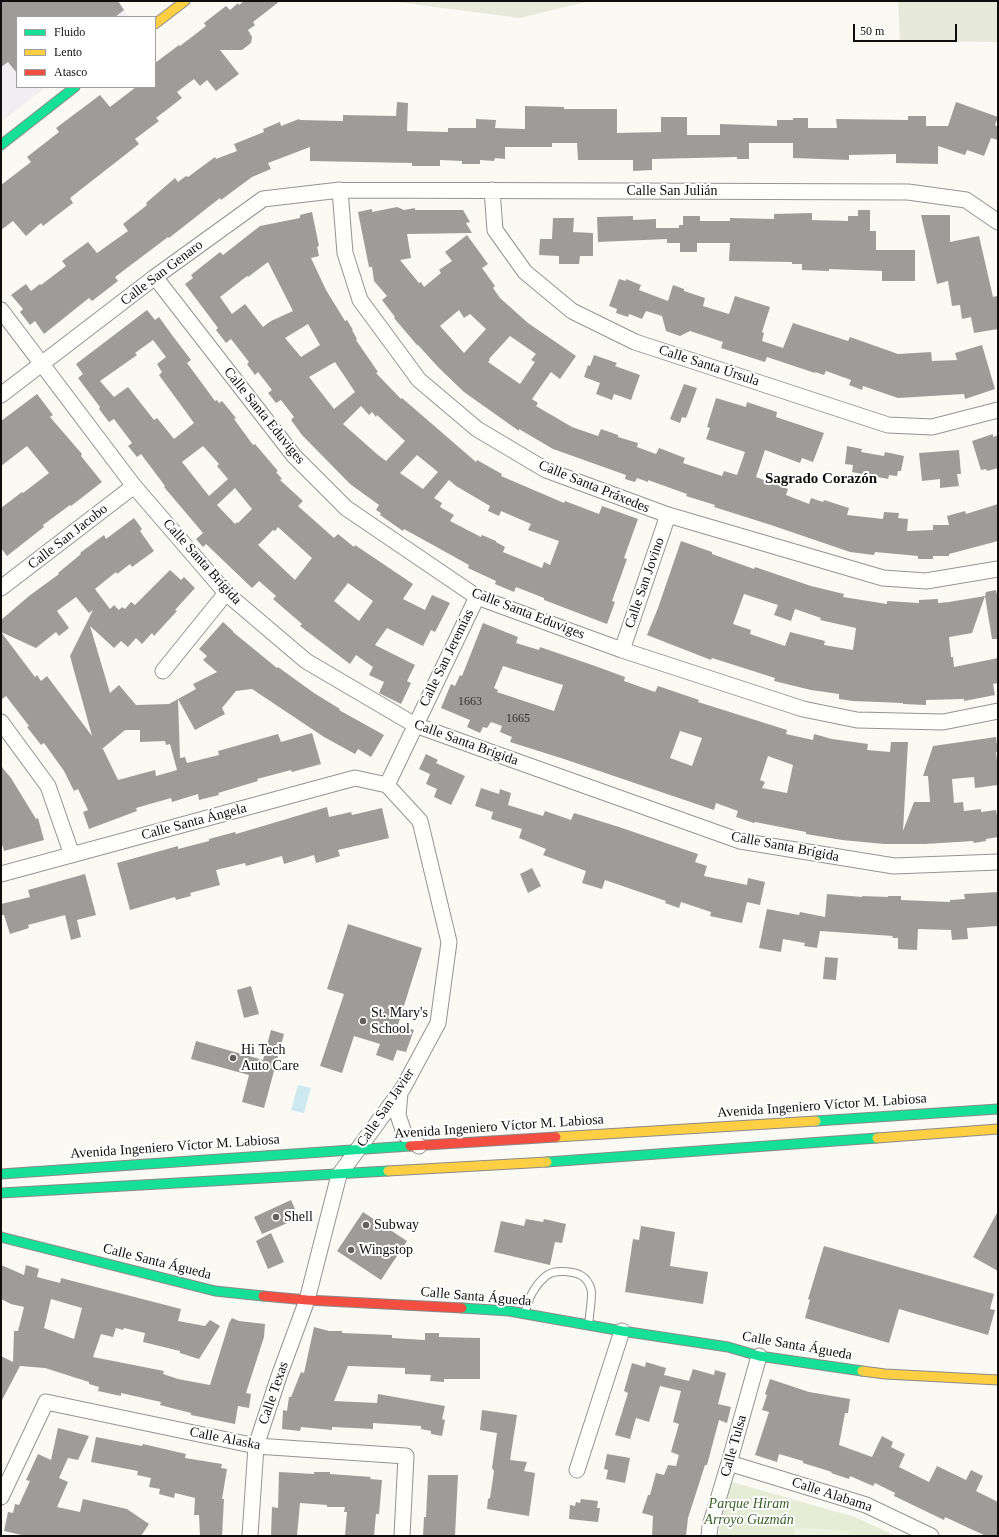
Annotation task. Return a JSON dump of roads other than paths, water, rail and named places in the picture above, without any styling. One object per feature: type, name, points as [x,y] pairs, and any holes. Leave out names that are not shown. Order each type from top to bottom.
[{"type":"main road","points":[[156,23],[185,1]]},
{"type":"main road","points":[[1,145],[74,88]]},
{"type":"main road","name":"Avenida Ingeniero Víctor M. Labiosa","points":[[1,1174],[283,1154],[998,1109]]},
{"type":"main road","points":[[1,1193],[339,1175],[998,1129]]},
{"type":"main road","name":"Calle Santa Águeda","points":[[1,1237],[215,1291],[308,1300],[509,1311],[622,1331],[728,1347],[759,1356],[885,1374],[998,1380]]},
{"type":"street","name":"Calle San Julián","points":[[340,190],[908,192],[966,200],[998,222]]},
{"type":"street","name":"Calle San Genaro","points":[[1,395],[155,277],[263,198],[340,190]]},
{"type":"street","name":"Calle Santa Práxedes","points":[[340,190],[345,253],[360,300],[419,380],[477,429],[546,470],[668,515],[883,578],[926,580],[998,569]]},
{"type":"street","name":"Calle Santa Úrsula","points":[[492,190],[496,230],[525,272],[572,311],[635,342],[888,425],[932,427],[998,410]]},
{"type":"street","name":"Calle Santa Eduviges","points":[[155,277],[294,456],[346,508],[477,597],[622,650],[803,709],[857,720],[943,722],[998,711]]},
{"type":"street","name":"Calle Santa Brígida","points":[[1,310],[134,486],[226,593],[306,661],[415,725],[740,841],[894,866],[998,862]]},
{"type":"street","name":"Calle San Jacobo","points":[[1,588],[134,486]]},
{"type":"street","name":"Calle San Jovino","points":[[622,650],[668,515]]},
{"type":"street","points":[[163,671],[226,593]]},
{"type":"street","name":"Calle San Jeremías","points":[[387,785],[477,597]]},
{"type":"street","points":[[1,722],[48,786],[72,855]]},
{"type":"street","name":"Calle Santa Ángela","points":[[1,874],[355,778],[387,785]]},
{"type":"street","name":"Calle San Javier","points":[[308,1300],[339,1175],[401,1091],[438,1023],[449,942],[420,821],[387,785]]},
{"type":"street","points":[[401,1091],[398,1115],[404,1133],[418,1146]]},
{"type":"street","name":"Calle Texas","points":[[250,1536],[256,1446],[279,1376],[308,1300]]},
{"type":"street","points":[[577,1470],[622,1331]]},
{"type":"street","name":"Calle Tulsa","points":[[710,1536],[710,1526],[759,1356]]},
{"type":"street","name":"Calle Alaska","points":[[1,1497],[46,1402],[256,1446],[406,1456],[402,1536]]},
{"type":"street","name":"Calle Alabama","points":[[729,1463],[866,1504],[931,1536]]},
{"type":"lane","points":[[525,1313],[528,1300],[537,1286],[547,1275],[552,1273],[572,1272],[582,1276],[588,1281],[592,1290],[588,1325]]},
{"type":"water","points":[[298,1085],[311,1088],[304,1113],[291,1110]]},
{"type":"place","name":"St. Mary's School","points":[[363,1021]]},
{"type":"place","name":"Hi Tech Auto Care","points":[[233,1058]]},
{"type":"place","name":"Shell","points":[[276,1217]]},
{"type":"place","name":"Subway","points":[[366,1225]]},
{"type":"place","name":"Wingstop","points":[[351,1250]]},
{"type":"district","name":"Sagrado Corazón","points":[[821,479]]},
{"type":"park label","name":"Parque Hiram Arroyo Guzmán","points":[[749,1512]]}]
